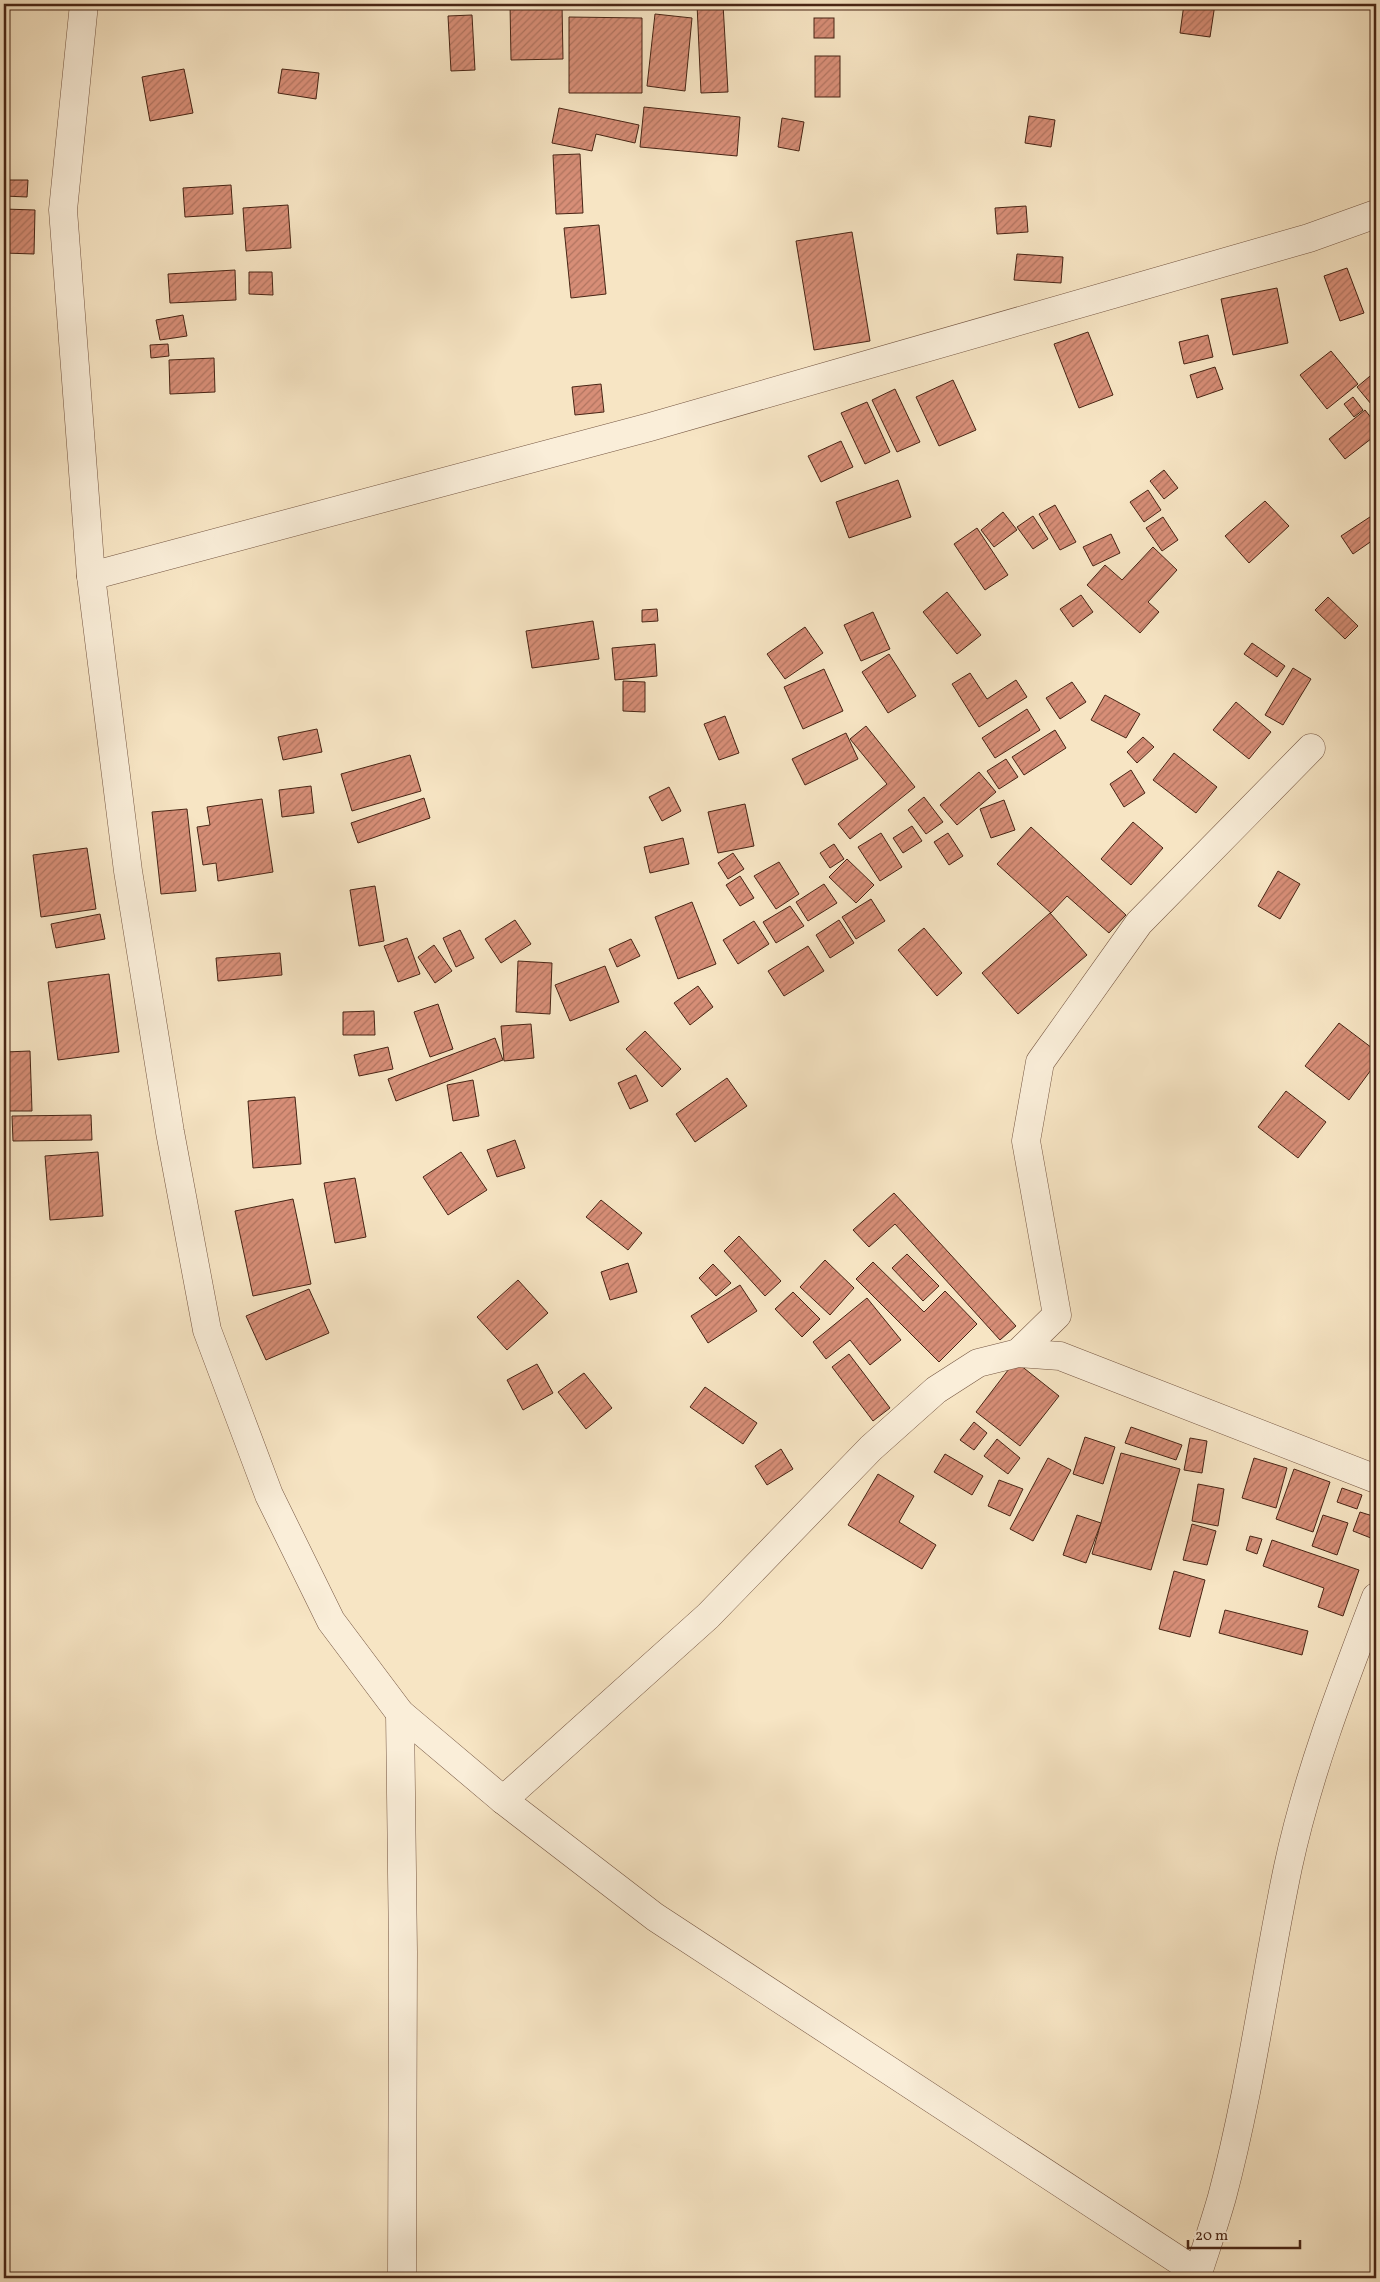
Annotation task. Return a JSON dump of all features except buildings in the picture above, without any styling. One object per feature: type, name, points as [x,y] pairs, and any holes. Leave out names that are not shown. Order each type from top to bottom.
[{"type":"street","points":[[84,4],[63,210],[91,576],[128,871],[170,1132],[207,1330],[269,1495],[331,1621],[400,1713],[503,1800],[655,1917],[1198,2275],[1222,2198],[1241,2117],[1288,1866],[1311,1780],[1341,1688],[1376,1598]]},
{"type":"street","points":[[91,576],[650,427],[1308,238],[1376,214]]},
{"type":"street","points":[[1018,1353],[1057,1315],[1026,1141],[1040,1062],[1139,922],[1311,748]]},
{"type":"street","points":[[503,1800],[708,1616],[871,1448],[936,1390],[978,1363],[1018,1353],[1060,1356],[1376,1479]]},
{"type":"street","points":[[400,1713],[403,1962],[402,2278]]}]
